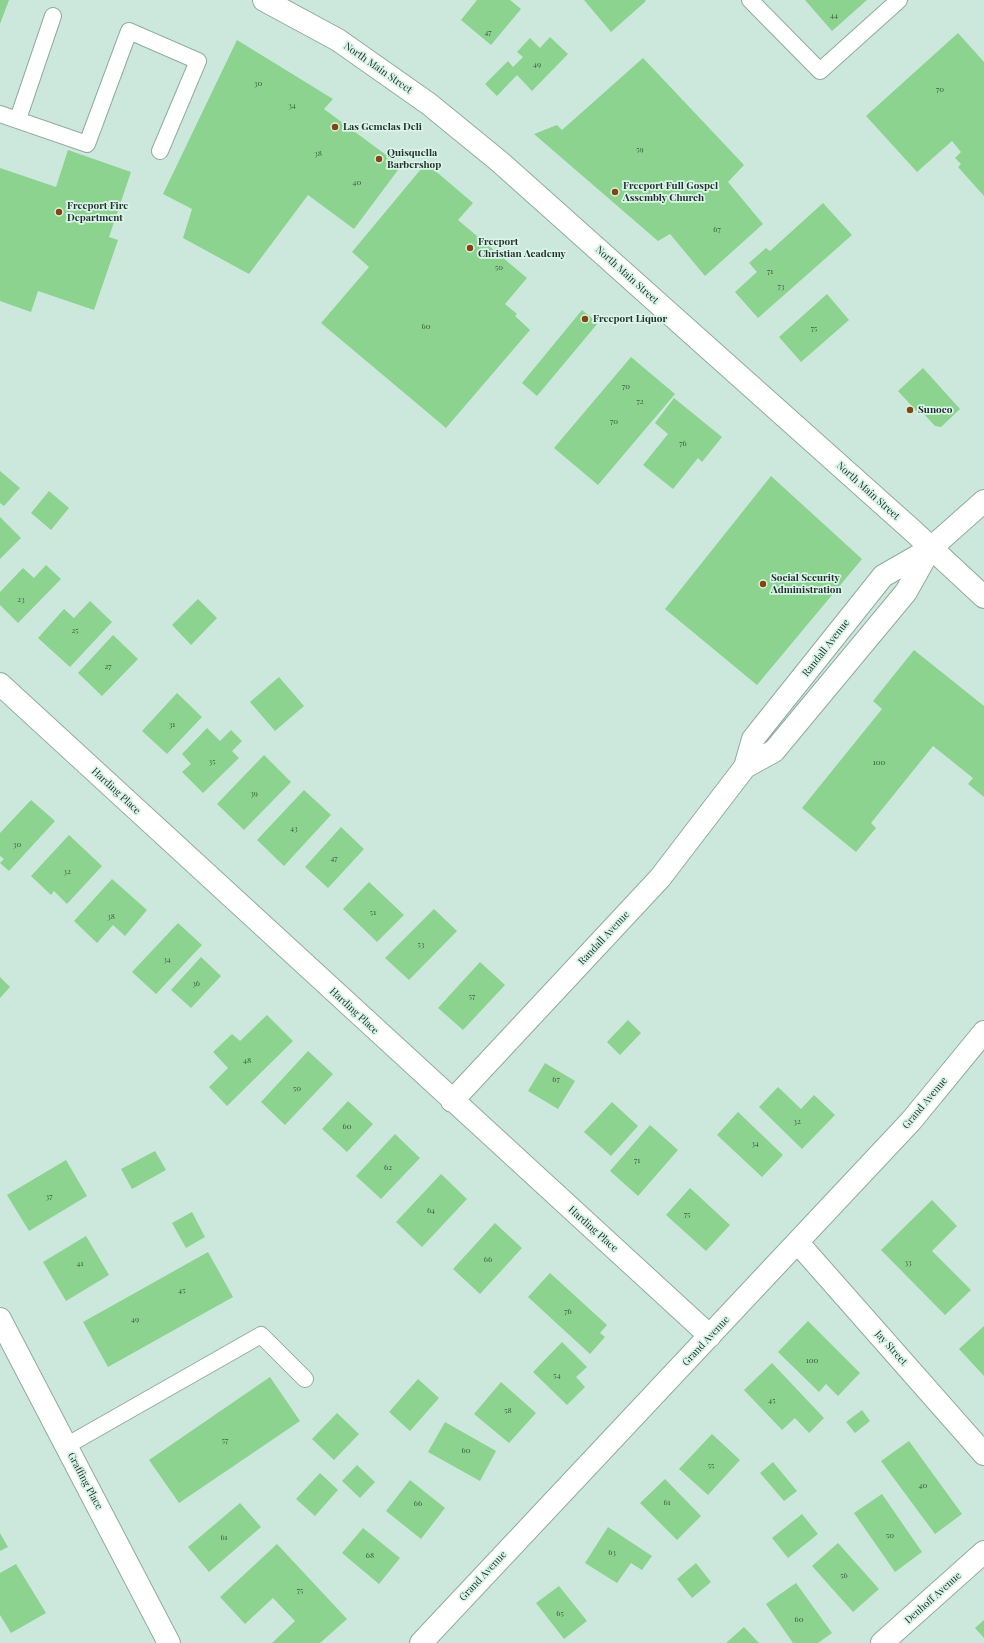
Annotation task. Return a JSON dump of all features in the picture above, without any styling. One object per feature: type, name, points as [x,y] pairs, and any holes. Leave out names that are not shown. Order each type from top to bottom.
[{"type":"street","name":"North Main Street","points":[[264,0],[338,40],[429,104],[500,162],[913,531],[930,549],[984,597]]},
{"type":"street","name":"Randall Avenue","points":[[452,1101],[660,878],[745,767],[774,751],[906,592],[930,549],[984,501]]},
{"type":"street","name":"Harding Place","points":[[0,684],[452,1101],[710,1336]]},
{"type":"street","name":"Grand Avenue","points":[[420,1643],[798,1243],[911,1121],[984,1032]]},
{"type":"street","name":"Jay Street","points":[[798,1243],[984,1454]]},
{"type":"street","name":"Graffing Place","points":[[0,1319],[169,1643]]},
{"type":"street","name":"Denhoff Avenue","points":[[882,1643],[984,1552]]},
{"type":"lane","points":[[750,0],[820,71],[899,0]]},
{"type":"lane","points":[[18,120],[54,16]]},
{"type":"lane","points":[[0,114],[87,144],[129,31],[198,61],[160,151]]},
{"type":"lane","points":[[66,1446],[261,1335],[305,1379]]},
{"type":"building","points":[[0,0],[9,0],[0,24]]},
{"type":"building","points":[[477,0],[510,0],[521,9],[491,45],[461,20]]},
{"type":"building","points":[[584,0],[645,0],[646,1],[611,32]]},
{"type":"building","points":[[805,0],[867,0],[832,31]]},
{"type":"building","points":[[958,33],[984,62],[984,196],[958,167],[961,164],[955,158],[961,152],[952,141],[917,172],[866,116]]},
{"type":"building","points":[[550,37],[568,54],[532,91],[517,75],[497,96],[485,84],[508,61],[513,67],[523,57],[517,52],[530,38],[540,48]]},
{"type":"building","points":[[237,40],[333,99],[324,109],[401,166],[354,229],[308,195],[249,274],[183,238],[192,209],[163,194]]},
{"type":"building","points":[[643,58],[744,165],[728,182],[763,224],[705,276],[670,234],[658,241],[534,134],[557,125],[562,130]]},
{"type":"building","name":"Freeport Fire Department","points":[[68,150],[131,172],[109,237],[118,240],[94,310],[38,291],[31,312],[0,301],[0,168],[56,187]]},
{"type":"building","points":[[426,163],[473,203],[458,220],[527,278],[505,304],[517,314],[515,316],[530,330],[446,428],[321,323],[369,267],[352,252]]},
{"type":"building","points":[[823,203],[852,235],[758,318],[735,292],[757,272],[749,263],[766,248],[770,251]]},
{"type":"building","points":[[827,294],[849,320],[801,362],[779,337]]},
{"type":"building","points":[[582,310],[598,323],[537,396],[522,383]]},
{"type":"building","points":[[631,357],[675,394],[598,485],[554,448]]},
{"type":"building","points":[[923,368],[960,409],[941,427],[935,426],[922,412],[920,415],[898,391]]},
{"type":"building","points":[[674,398],[722,437],[702,462],[698,458],[673,489],[643,465],[668,434],[655,423]]},
{"type":"building","points":[[0,471],[20,488],[4,506],[0,503]]},
{"type":"building","name":"Social Security Administration","points":[[771,476],[862,559],[757,685],[665,609]]},
{"type":"building","points":[[49,491],[69,508],[51,530],[31,513]]},
{"type":"building","points":[[0,517],[21,538],[0,559]]},
{"type":"building","points":[[46,565],[61,579],[18,623],[0,605],[0,592],[23,568],[34,578]]},
{"type":"building","points":[[198,599],[217,618],[191,645],[172,625]]},
{"type":"building","points":[[90,601],[112,622],[70,667],[38,638],[64,609],[74,618]]},
{"type":"building","points":[[113,635],[138,659],[102,696],[78,673]]},
{"type":"building","points":[[914,650],[984,706],[984,797],[968,784],[973,778],[933,746],[871,823],[876,828],[856,852],[802,808],[882,709],[873,701]]},
{"type":"building","points":[[279,677],[304,706],[275,731],[250,702]]},
{"type":"building","points":[[177,693],[202,717],[167,754],[142,731]]},
{"type":"building","points":[[207,728],[220,741],[231,730],[242,741],[232,751],[239,758],[203,793],[182,772],[191,764],[182,754]]},
{"type":"building","points":[[264,755],[291,782],[244,830],[217,804]]},
{"type":"building","points":[[304,790],[331,815],[284,866],[257,840]]},
{"type":"building","points":[[31,800],[55,821],[9,871],[0,863],[4,859],[0,856],[0,833]]},
{"type":"building","points":[[341,827],[364,849],[328,888],[305,867]]},
{"type":"building","points":[[69,835],[102,866],[67,904],[54,891],[51,895],[31,876]]},
{"type":"building","points":[[112,879],[147,910],[125,936],[113,925],[97,943],[74,921]]},
{"type":"building","points":[[369,882],[404,915],[377,942],[343,909]]},
{"type":"building","points":[[434,909],[457,931],[409,980],[385,958]]},
{"type":"building","points":[[178,923],[202,945],[156,994],[132,972]]},
{"type":"building","points":[[201,957],[221,976],[191,1008],[171,990]]},
{"type":"building","points":[[480,962],[505,985],[463,1030],[438,1008]]},
{"type":"building","points":[[0,977],[10,987],[0,998]]},
{"type":"building","points":[[267,1015],[293,1041],[227,1106],[209,1087],[228,1068],[213,1052],[232,1034],[240,1041]]},
{"type":"building","points":[[628,1020],[641,1033],[620,1055],[607,1042]]},
{"type":"building","points":[[308,1051],[333,1074],[285,1125],[261,1102]]},
{"type":"building","points":[[545,1063],[575,1081],[558,1109],[528,1091]]},
{"type":"building","points":[[778,1087],[801,1109],[814,1095],[835,1115],[802,1149],[759,1107]]},
{"type":"building","points":[[348,1101],[373,1124],[347,1152],[322,1129]]},
{"type":"building","points":[[612,1102],[638,1126],[611,1156],[584,1132]]},
{"type":"building","points":[[738,1112],[783,1155],[762,1177],[717,1135]]},
{"type":"building","points":[[650,1125],[678,1150],[638,1196],[610,1171]]},
{"type":"building","points":[[395,1134],[420,1158],[381,1199],[356,1176]]},
{"type":"building","points":[[155,1151],[166,1170],[132,1189],[121,1169]]},
{"type":"building","points":[[66,1160],[87,1196],[29,1231],[7,1195]]},
{"type":"building","points":[[441,1174],[467,1199],[422,1247],[396,1222]]},
{"type":"building","points":[[690,1188],[730,1225],[706,1251],[666,1215]]},
{"type":"building","points":[[932,1200],[957,1226],[932,1251],[971,1290],[945,1315],[881,1250]]},
{"type":"building","points":[[192,1212],[205,1237],[186,1248],[172,1223]]},
{"type":"building","points":[[495,1223],[522,1248],[480,1294],[453,1269]]},
{"type":"building","points":[[86,1236],[109,1275],[66,1301],[43,1262]]},
{"type":"building","points":[[208,1252],[233,1297],[108,1367],[83,1322]]},
{"type":"building","points":[[550,1273],[607,1325],[600,1333],[605,1337],[590,1354],[528,1297]]},
{"type":"building","points":[[808,1321],[860,1373],[838,1396],[826,1384],[819,1392],[778,1352]]},
{"type":"building","points":[[984,1326],[984,1376],[959,1349]]},
{"type":"building","points":[[562,1342],[587,1367],[576,1377],[585,1387],[567,1405],[533,1372]]},
{"type":"building","points":[[772,1363],[824,1418],[809,1433],[795,1418],[782,1430],[744,1390]]},
{"type":"building","points":[[270,1377],[300,1421],[179,1503],[149,1460]]},
{"type":"building","points":[[418,1379],[439,1398],[410,1431],[389,1412]]},
{"type":"building","points":[[501,1382],[536,1413],[509,1443],[474,1414]]},
{"type":"building","points":[[862,1410],[870,1421],[855,1433],[846,1422]]},
{"type":"building","points":[[337,1413],[359,1434],[334,1460],[312,1439]]},
{"type":"building","points":[[445,1422],[496,1451],[480,1481],[428,1452]]},
{"type":"building","points":[[712,1434],[740,1460],[708,1495],[679,1469]]},
{"type":"building","points":[[909,1441],[962,1514],[935,1534],[881,1461]]},
{"type":"building","points":[[773,1462],[797,1491],[784,1501],[760,1473]]},
{"type":"building","points":[[357,1465],[375,1482],[360,1498],[342,1481]]},
{"type":"building","points":[[320,1473],[338,1490],[315,1516],[296,1499]]},
{"type":"building","points":[[665,1479],[701,1516],[677,1540],[640,1503]]},
{"type":"building","points":[[410,1480],[445,1508],[421,1539],[386,1511]]},
{"type":"building","points":[[882,1494],[922,1552],[895,1572],[854,1513]]},
{"type":"building","points":[[240,1503],[261,1527],[209,1572],[188,1547]]},
{"type":"building","points":[[802,1514],[818,1534],[788,1558],[772,1538]]},
{"type":"building","points":[[608,1527],[652,1556],[642,1570],[631,1563],[617,1583],[585,1563]]},
{"type":"building","points":[[363,1528],[400,1558],[379,1584],[342,1553]]},
{"type":"building","points":[[0,1533],[8,1547],[0,1551]]},
{"type":"building","points":[[838,1543],[879,1589],[853,1612],[812,1566]]},
{"type":"building","points":[[277,1544],[347,1619],[320,1643],[272,1643],[295,1621],[273,1598],[245,1624],[220,1597]]},
{"type":"building","points":[[696,1563],[711,1582],[692,1598],[677,1579]]},
{"type":"building","points":[[16,1564],[46,1613],[11,1633],[0,1615],[0,1573]]},
{"type":"building","points":[[796,1583],[832,1633],[818,1643],[793,1643],[766,1604]]},
{"type":"building","points":[[559,1586],[587,1621],[564,1639],[536,1603]]},
{"type":"building","points":[[984,1620],[984,1638],[975,1628]]},
{"type":"building","points":[[744,1627],[759,1643],[726,1643]]},
{"type":"place","name":"Las Gemelas Deli","points":[[335,127]]},
{"type":"place","name":"Quisquella Barbershop","points":[[379,159]]},
{"type":"place","name":"Freeport Full Gospel Assembly Church","points":[[615,192]]},
{"type":"place","name":"Freeport Fire Department","points":[[59,212]]},
{"type":"place","name":"Freeport Christian Academy","points":[[470,248]]},
{"type":"place","name":"Freeport Liquor","points":[[585,319]]},
{"type":"place","name":"Sunoco","points":[[910,410]]},
{"type":"place","name":"Social Security Administration","points":[[763,584]]}]
